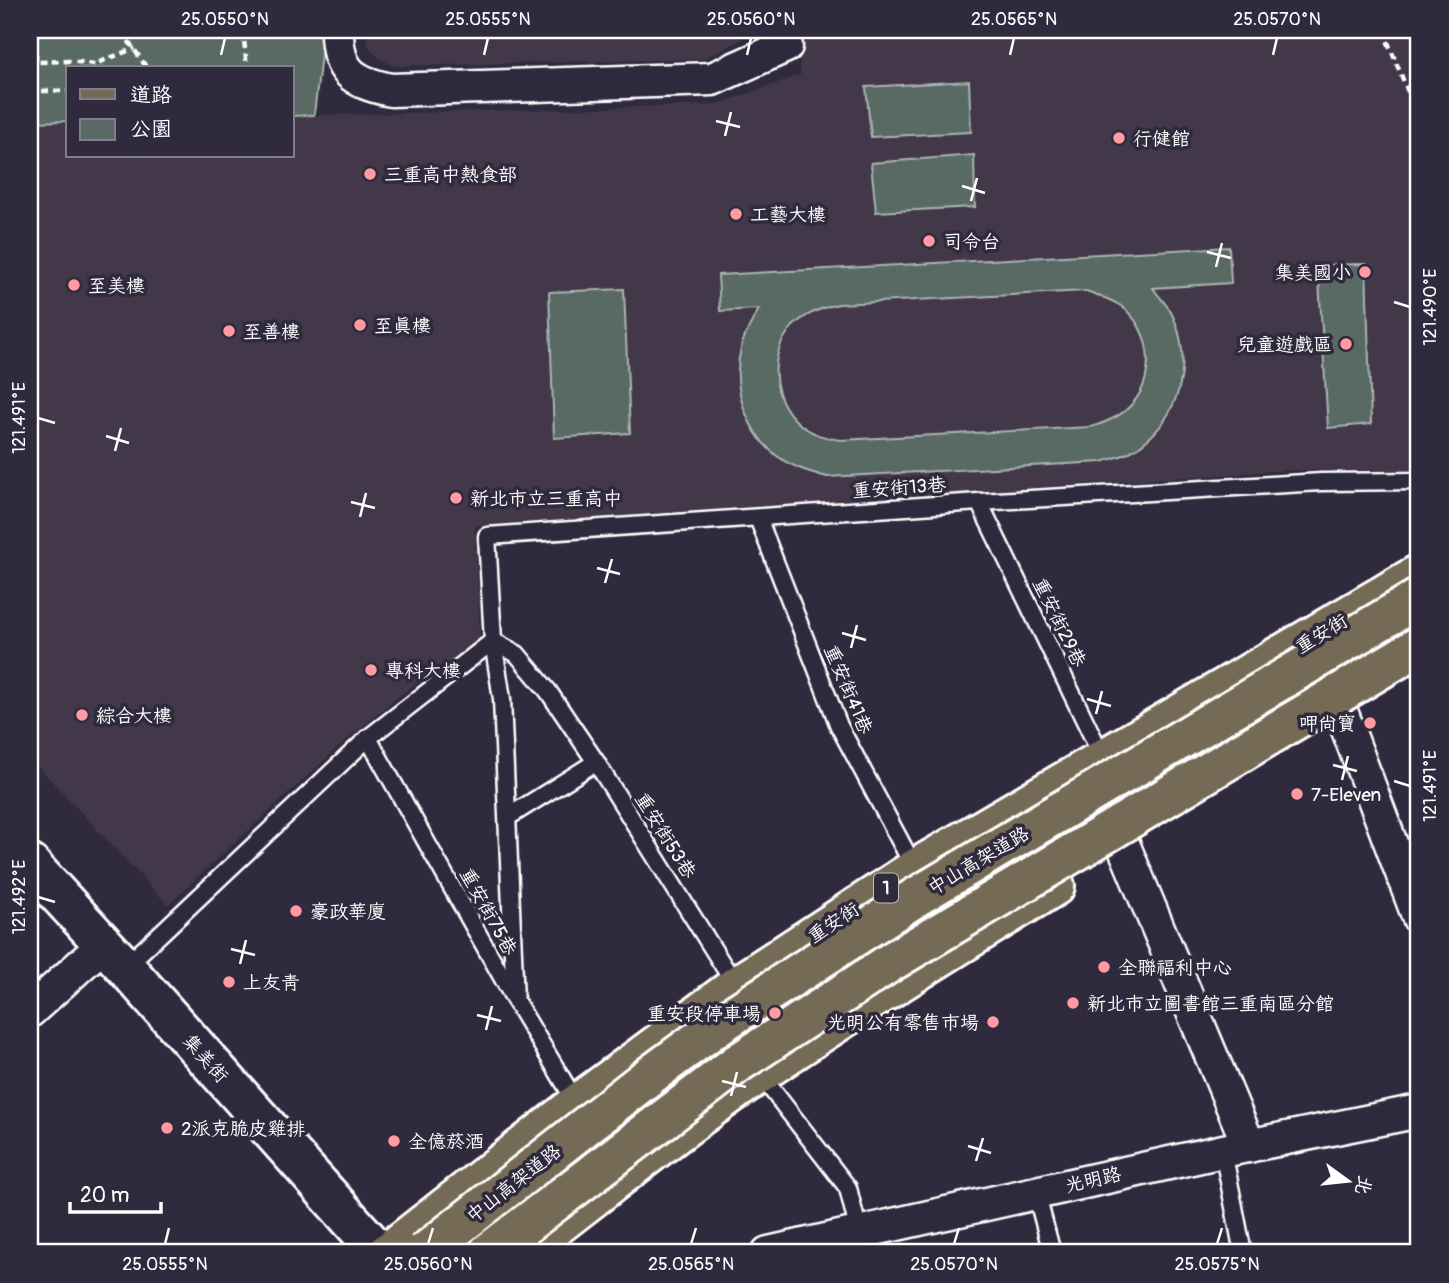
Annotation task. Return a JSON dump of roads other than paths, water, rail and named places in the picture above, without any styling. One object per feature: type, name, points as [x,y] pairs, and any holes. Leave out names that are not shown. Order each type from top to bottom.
[{"type":"main road","name":"重安街","points":[[387,1253],[577,1104],[736,986],[915,869],[1419,575]]},
{"type":"main road","name":"中山高架道路","points":[[424,1253],[648,1077],[743,1010],[916,897],[1419,598]]},
{"type":"main road","name":"中山高架道路","points":[[488,1253],[738,1063],[894,960],[1419,646]]},
{"type":"main road","points":[[521,1253],[759,1074],[927,963],[1419,667]]},
{"type":"street","points":[[337,30],[337,45],[345,69],[366,85],[391,90],[712,79],[786,46]]},
{"type":"street","points":[[1342,714],[1419,918]]},
{"type":"street","points":[[1104,760],[1123,844],[1236,1148]]},
{"type":"street","name":"集美街","points":[[30,864],[380,1253]]},
{"type":"street","points":[[30,1011],[115,956]]},
{"type":"street","name":"光明路","points":[[768,1253],[861,1243],[1037,1192],[1419,1111]]},
{"type":"lane","name":"重安街13巷","points":[[493,641],[487,536],[979,502],[1321,482],[1419,481]]},
{"type":"lane","name":"重安街29巷","points":[[979,502],[1104,760]]},
{"type":"lane","name":"重安街41巷","points":[[758,518],[839,726],[915,869]]},
{"type":"lane","points":[[115,956],[368,738],[493,641],[502,699],[515,1000]]},
{"type":"lane","name":"重安街53巷","points":[[493,641],[517,654],[548,691],[596,762],[736,986],[765,1041],[759,1074]]},
{"type":"lane","name":"重安街75巷","points":[[368,738],[515,1000],[577,1104]]},
{"type":"lane","points":[[508,817],[596,762]]},
{"type":"lane","points":[[759,1074],[848,1188],[861,1243]]},
{"type":"lane","points":[[1236,1148],[1243,1253]]},
{"type":"lane","points":[[1037,1192],[1052,1253]]},
{"type":"place","name":"行健館","points":[[1119,138]]},
{"type":"place","name":"三重高中熱食部","points":[[370,174]]},
{"type":"place","name":"工藝大樓","points":[[736,214]]},
{"type":"place","name":"司令台","points":[[929,241]]},
{"type":"place","name":"集美國小","points":[[1365,272]]},
{"type":"place","name":"至美樓","points":[[74,285]]},
{"type":"place","name":"至真樓","points":[[360,325]]},
{"type":"place","name":"至善樓","points":[[229,331]]},
{"type":"place","name":"兒童遊戲區","points":[[1346,344]]},
{"type":"place","name":"新北市立三重高中","points":[[456,498]]},
{"type":"place","name":"專科大樓","points":[[371,670]]},
{"type":"place","name":"綜合大樓","points":[[82,715]]},
{"type":"place","name":"呷尚寶","points":[[1370,723]]},
{"type":"place","name":"7-Eleven","points":[[1297,794]]},
{"type":"place","name":"豪政華廈","points":[[296,911]]},
{"type":"place","name":"全聯福利中心","points":[[1104,967]]},
{"type":"place","name":"上友青","points":[[229,982]]},
{"type":"place","name":"新北市立圖書館三重南區分館","points":[[1073,1003]]},
{"type":"place","name":"重安段停車場","points":[[775,1013]]},
{"type":"place","name":"光明公有零售市場","points":[[993,1022]]},
{"type":"place","name":"2派克脆皮雞排","points":[[167,1128]]},
{"type":"place","name":"全億菸酒","points":[[394,1141]]}]
